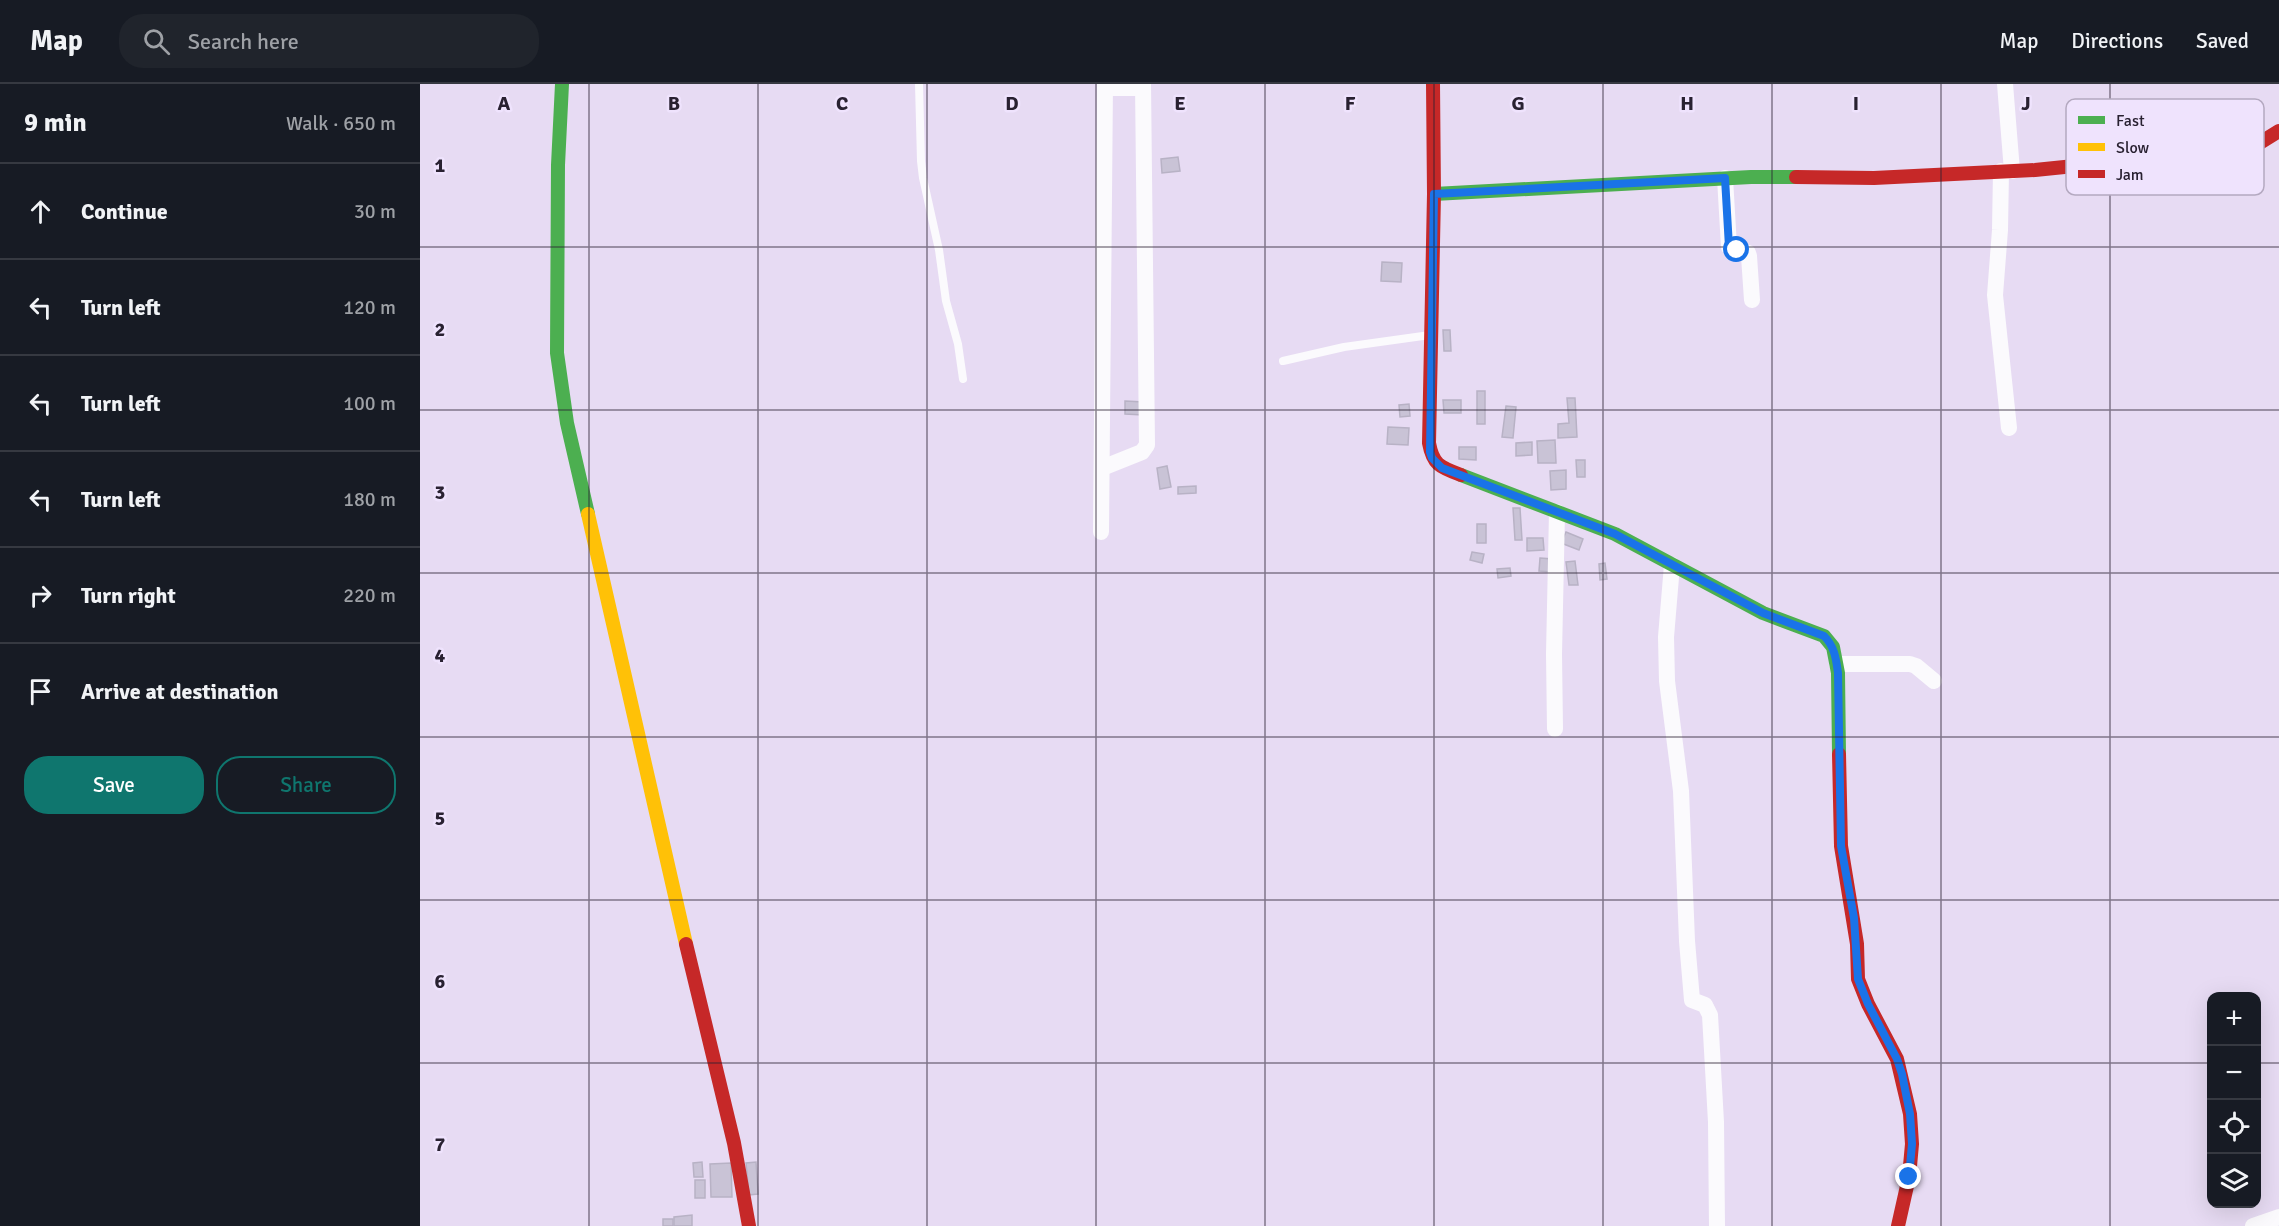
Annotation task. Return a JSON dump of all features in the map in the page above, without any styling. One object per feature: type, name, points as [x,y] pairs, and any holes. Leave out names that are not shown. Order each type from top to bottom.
[{"type":"street","points":[[562,84],[558,176],[557,353],[559,376],[567,423],[624,673],[734,1143],[749,1226]]},
{"type":"street","points":[[1433,84],[1434,194],[1429,443],[1432,458],[1442,468],[1615,534],[1763,613],[1824,636],[1833,647],[1837,664],[1841,846],[1856,936],[1858,979],[1868,1004],[1897,1059],[1910,1114],[1912,1144],[1909,1177],[1898,1226]]},
{"type":"street","points":[[2005,84],[2007,171],[1995,295],[2009,428]]},
{"type":"street","points":[[1101,532],[1105,86],[1143,86],[1147,445],[1142,452],[1102,468]]},
{"type":"street","points":[[2264,140],[2279,131]]},
{"type":"street","points":[[1434,194],[1725,178],[1874,178],[2066,165]]},
{"type":"street","points":[[1725,178],[1729,247],[1731,250],[1748,253],[1752,300]]},
{"type":"street","points":[[1555,729],[1557,512]]},
{"type":"street","points":[[1672,565],[1666,638],[1667,681],[1681,791],[1687,941],[1692,1000],[1705,1005],[1710,1015],[1716,1122],[1717,1226]]},
{"type":"street","points":[[1837,664],[1910,664],[1916,666],[1934,681]]},
{"type":"street","points":[[2253,1226],[2279,1217]]},
{"type":"lane","points":[[919,84],[922,170],[939,250],[946,301],[960,353],[963,380]]},
{"type":"lane","points":[[1283,361],[1344,347],[1431,335]]},
{"type":"building","points":[[1178,157],[1180,171],[1162,173],[1161,159]]},
{"type":"building","points":[[1382,262],[1402,263],[1401,282],[1381,281]]},
{"type":"building","points":[[1443,330],[1450,330],[1451,351],[1444,351]]},
{"type":"building","points":[[1477,391],[1485,391],[1485,424],[1477,424]]},
{"type":"building","points":[[1567,398],[1575,398],[1577,437],[1558,438],[1558,424],[1569,423]]},
{"type":"building","points":[[1443,400],[1461,400],[1461,413],[1444,413]]},
{"type":"building","points":[[1125,401],[1144,402],[1143,415],[1125,414]]},
{"type":"building","points":[[1409,404],[1410,416],[1400,417],[1399,405]]},
{"type":"building","points":[[1506,406],[1516,407],[1513,438],[1502,437]]},
{"type":"building","points":[[1388,427],[1409,428],[1408,445],[1387,444]]},
{"type":"building","points":[[1555,440],[1556,463],[1538,463],[1537,441]]},
{"type":"building","points":[[1532,442],[1532,455],[1516,456],[1516,443]]},
{"type":"building","points":[[1459,447],[1476,447],[1476,460],[1459,459]]},
{"type":"building","points":[[1576,460],[1585,460],[1585,477],[1577,477]]},
{"type":"building","points":[[1167,466],[1171,487],[1160,489],[1157,468]]},
{"type":"building","points":[[1566,470],[1566,489],[1551,490],[1550,471]]},
{"type":"building","points":[[1196,486],[1196,493],[1178,494],[1178,487]]},
{"type":"building","points":[[1513,508],[1520,508],[1522,540],[1515,540]]},
{"type":"building","points":[[1477,524],[1486,524],[1486,543],[1477,543]]},
{"type":"building","points":[[1566,532],[1583,539],[1579,550],[1561,543]]},
{"type":"building","points":[[1527,538],[1543,538],[1544,550],[1527,551]]},
{"type":"building","points":[[1472,552],[1484,554],[1482,563],[1470,560]]},
{"type":"building","points":[[1540,558],[1553,559],[1553,572],[1539,571]]},
{"type":"building","points":[[1575,561],[1578,585],[1569,585],[1566,562]]},
{"type":"building","points":[[1605,563],[1607,579],[1600,580],[1599,564]]},
{"type":"building","points":[[1510,568],[1511,576],[1498,578],[1497,569]]},
{"type":"building","points":[[702,1162],[703,1177],[694,1177],[693,1163]]},
{"type":"building","points":[[756,1162],[758,1194],[749,1195],[746,1163]]},
{"type":"building","points":[[731,1163],[732,1197],[711,1197],[710,1164]]},
{"type":"building","points":[[695,1180],[705,1180],[705,1198],[695,1198]]},
{"type":"building","points":[[692,1215],[692,1226],[674,1226],[674,1217]]},
{"type":"building","points":[[663,1219],[673,1219],[673,1226],[663,1226]]},
{"type":"traffic: fast","points":[[562,84],[558,165],[557,353],[567,423],[588,514]]},
{"type":"traffic: fast","points":[[1434,194],[1751,177],[1796,177]]},
{"type":"traffic: fast","points":[[1461,475],[1615,534],[1763,613],[1824,636],[1833,647],[1838,673],[1839,754]]},
{"type":"traffic: slow","points":[[588,514],[686,944]]},
{"type":"traffic: jam","points":[[1433,84],[1434,194],[1429,443],[1435,461],[1461,475]]},
{"type":"traffic: jam","points":[[2264,140],[2279,131]]},
{"type":"traffic: jam","points":[[1796,177],[1874,178],[2066,167]]},
{"type":"traffic: jam","points":[[1839,754],[1841,846],[1857,944],[1858,979],[1868,1004],[1897,1059],[1910,1114],[1912,1144],[1909,1177],[1898,1226]]},
{"type":"traffic: jam","points":[[686,944],[734,1143],[749,1226]]},
{"type":"route","points":[[1737,250],[1731,250],[1729,247],[1725,178],[1434,194],[1430,452],[1432,458],[1442,468],[1615,534],[1763,613],[1824,636],[1830,641],[1836,657],[1838,673],[1841,846],[1854,918],[1858,979],[1861,990],[1897,1059],[1902,1074],[1910,1114],[1912,1144],[1909,1177]]}]
